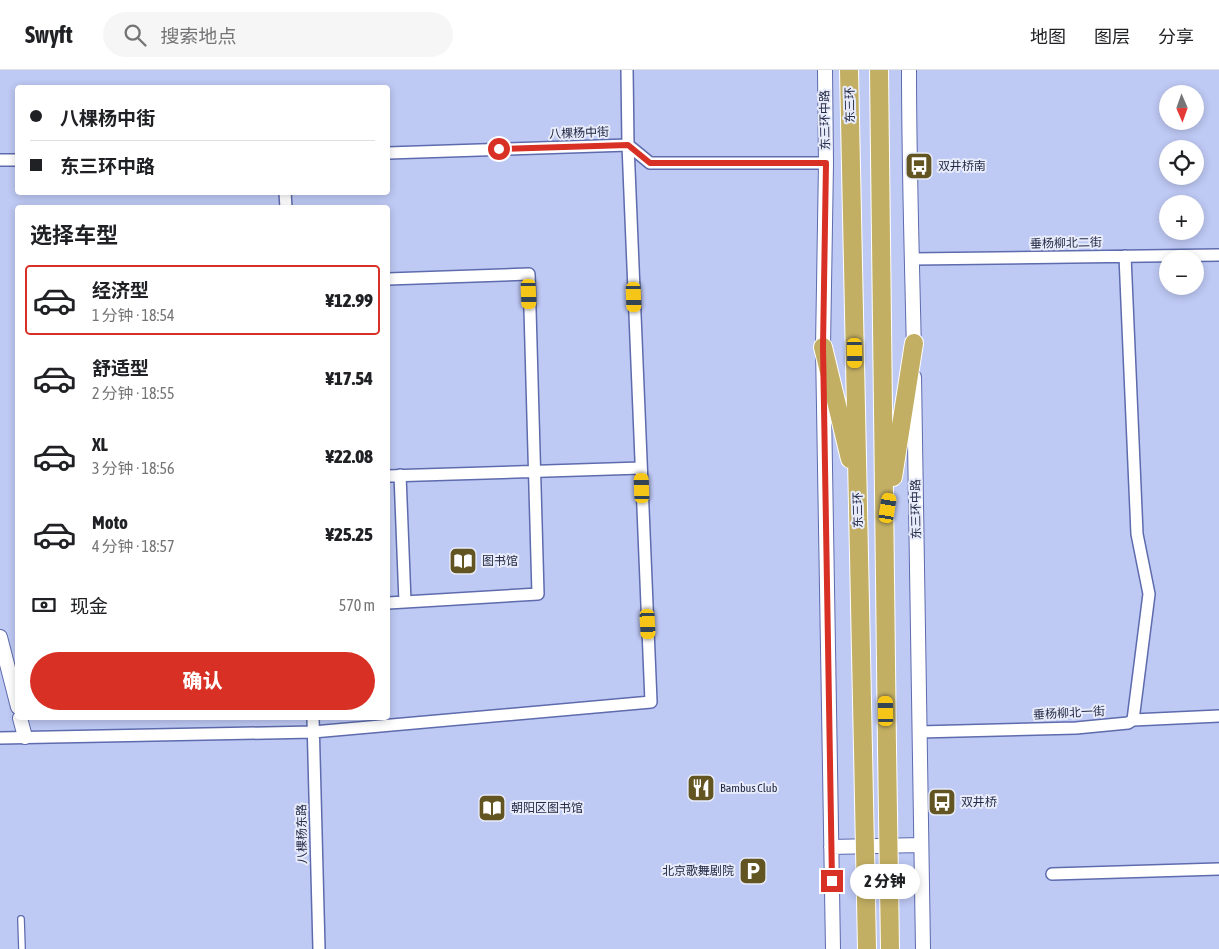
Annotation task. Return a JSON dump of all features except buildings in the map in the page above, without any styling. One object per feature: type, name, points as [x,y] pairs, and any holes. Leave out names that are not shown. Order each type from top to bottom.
[{"type":"highway","name":"东三环","points":[[849,70],[866,949]]},
{"type":"highway","points":[[878,70],[890,949]]},
{"type":"highway","points":[[885,527],[914,343]]},
{"type":"highway","points":[[823,347],[858,491]]},
{"type":"street","points":[[0,738],[313,732],[651,702],[628,145],[627,70]]},
{"type":"street","name":"东三环中路","points":[[825,70],[826,163],[823,347],[833,949]]},
{"type":"street","name":"东三环中路","points":[[909,70],[909,169],[914,343],[923,949]]},
{"type":"street","points":[[628,145],[650,163],[826,163]]},
{"type":"street","name":"八棵杨中街","points":[[390,153],[628,145]]},
{"type":"street","points":[[0,160],[15,160]]},
{"type":"street","name":"垂杨柳北二街","points":[[912,259],[1219,255]]},
{"type":"street","points":[[1125,256],[1137,534],[1149,594],[1133,720]]},
{"type":"street","points":[[390,279],[529,274],[538,594],[390,603]]},
{"type":"street","points":[[390,476],[641,468]]},
{"type":"street","points":[[400,475],[405,602]]},
{"type":"street","points":[[0,637],[15,696]]},
{"type":"street","name":"垂杨柳北一街","points":[[920,732],[1076,728],[1128,723],[1133,720],[1219,716]]},
{"type":"street","points":[[20,720],[25,738]]},
{"type":"street","name":"八棵杨东路","points":[[313,720],[318,949]]},
{"type":"street","points":[[831,847],[921,845]]},
{"type":"street","points":[[1052,874],[1219,868]]},
{"type":"lane","points":[[21,919],[22,949]]},
{"type":"place","name":"双井桥南","points":[[919,166]]},
{"type":"place","name":"图书馆","points":[[463,561]]},
{"type":"place","name":"Bambus Club","points":[[701,788]]},
{"type":"place","name":"双井桥","points":[[942,802]]},
{"type":"place","name":"朝阳区图书馆","points":[[492,808]]},
{"type":"place","name":"北京歌舞剧院","points":[[753,871]]},
{"type":"route","points":[[499,149],[628,145],[650,163],[826,163],[823,347],[832,881]]}]
